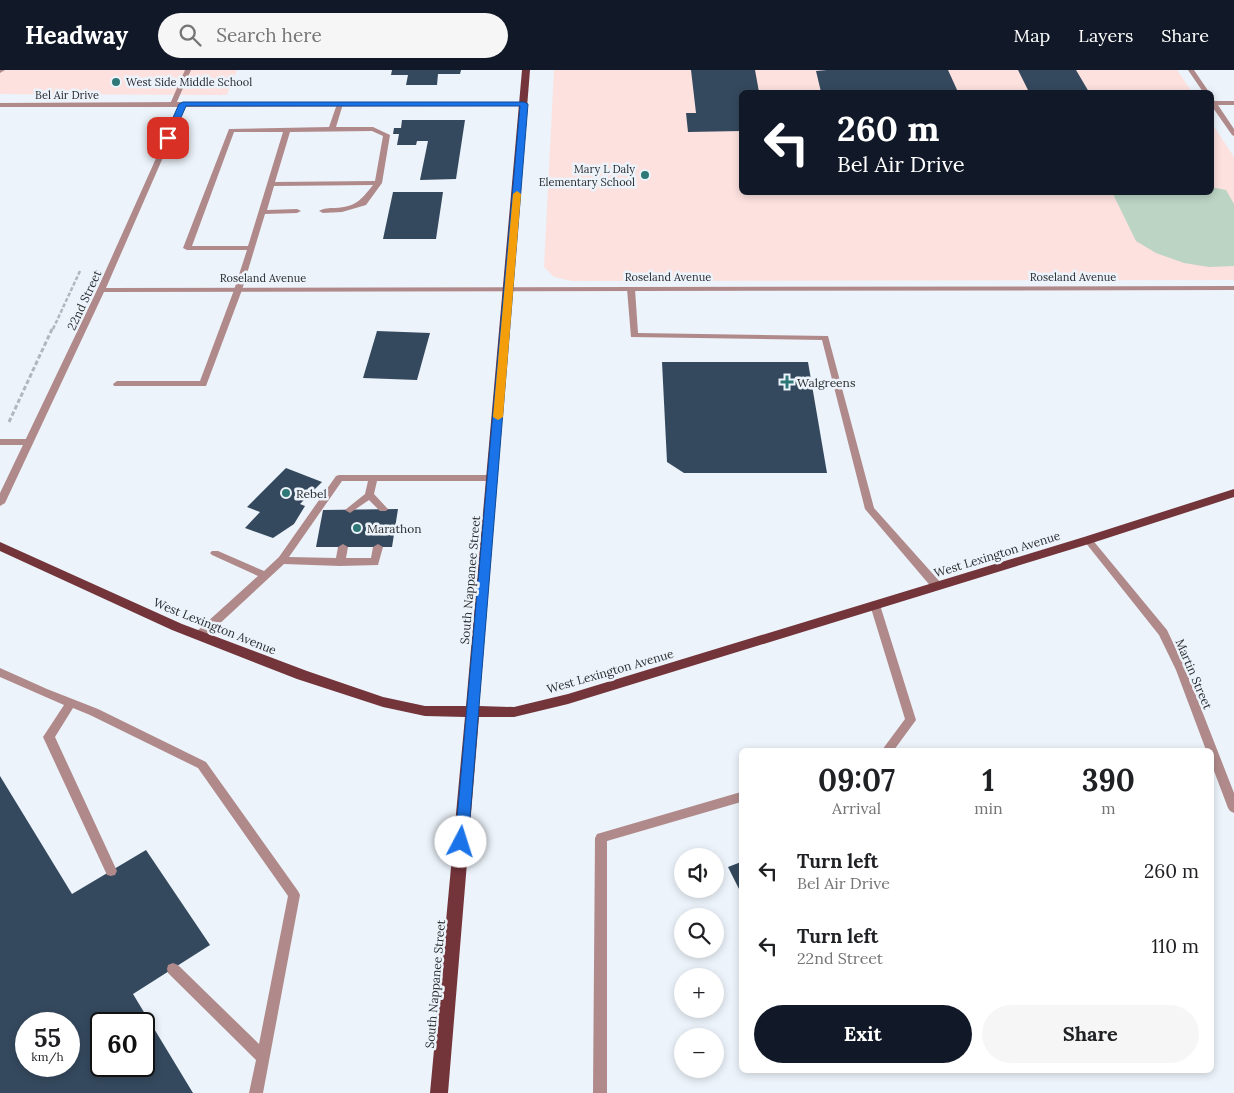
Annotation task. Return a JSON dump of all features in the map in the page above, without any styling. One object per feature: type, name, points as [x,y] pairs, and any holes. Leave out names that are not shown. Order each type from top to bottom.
[{"type":"main road","name":"South Nappanee Street","points":[[439,1093],[493,478],[526,70]]},
{"type":"main road","name":"West Lexington Avenue","points":[[0,546],[199,636],[302,675],[383,702],[425,711],[514,712],[568,700],[1088,540],[1234,493]]},
{"type":"street","points":[[173,104],[188,70]]},
{"type":"street","points":[[1191,70],[1205,90]]},
{"type":"street","points":[[1214,102],[1234,103]]},
{"type":"street","name":"22nd Street","points":[[0,503],[101,290],[183,104]]},
{"type":"street","points":[[332,129],[340,104]]},
{"type":"street","name":"Bel Air Drive","points":[[0,105],[524,104]]},
{"type":"street","points":[[1214,105],[1234,134]]},
{"type":"street","points":[[117,384],[203,384],[238,290],[287,129]]},
{"type":"street","points":[[251,248],[187,248],[231,130],[373,129],[387,135],[378,183],[363,203],[342,210],[323,211]]},
{"type":"street","points":[[271,184],[378,183]]},
{"type":"street","points":[[262,212],[297,211]]},
{"type":"street","name":"Roseland Avenue","points":[[101,290],[1234,288]]},
{"type":"street","points":[[630,289],[634,335],[825,338],[870,509],[937,586]]},
{"type":"street","points":[[0,442],[29,442]]},
{"type":"street","points":[[199,636],[282,560],[339,478],[493,478]]},
{"type":"street","points":[[350,510],[369,495],[373,478]]},
{"type":"street","points":[[369,495],[383,509]]},
{"type":"street","name":"Martin Street","points":[[1088,540],[1163,633],[1181,670],[1211,748]]},
{"type":"street","points":[[340,562],[343,547]]},
{"type":"street","points":[[282,560],[375,562],[378,547]]},
{"type":"street","points":[[215,553],[265,575]]},
{"type":"street","points":[[875,605],[911,720],[890,748]]},
{"type":"street","points":[[0,672],[71,703],[202,765],[294,895],[256,1093]]},
{"type":"street","points":[[71,703],[50,737],[111,870]]},
{"type":"street","name":"Martin Street","points":[[1214,756],[1234,808]]},
{"type":"street","points":[[600,1093],[602,838],[739,798]]},
{"type":"street","points":[[173,968],[262,1058]]},
{"type":"path","points":[[8,423],[80,271]]},
{"type":"shaded area","name":"West Side Middle School","points":[[0,70],[237,70],[227,95],[0,94]]},
{"type":"shaded area","name":"Mary L Daly Elementary School","points":[[554,70],[1177,70],[1191,90],[739,90],[739,195],[1214,195],[1214,127],[1234,157],[1234,280],[572,281],[554,277],[544,267]]},
{"type":"green space","points":[[1214,188],[1226,190],[1234,204],[1234,266],[1209,267],[1184,263],[1156,253],[1136,241],[1113,195],[1214,195]]},
{"type":"building","points":[[392,70],[461,70],[460,74],[438,74],[437,85],[406,85],[408,75],[391,75]]},
{"type":"building","points":[[691,70],[755,70],[759,90],[739,90],[739,131],[688,132],[686,113],[696,113]]},
{"type":"building","points":[[948,70],[957,90],[821,90],[816,71]]},
{"type":"building","points":[[1018,70],[1076,70],[1088,90],[1028,90]]},
{"type":"building","points":[[402,120],[465,120],[456,179],[420,180],[428,141],[417,141],[416,145],[397,145],[399,134],[393,134],[394,128],[401,128]]},
{"type":"building","points":[[393,192],[443,192],[436,239],[383,239]]},
{"type":"building","points":[[377,331],[430,333],[417,380],[363,378]]},
{"type":"building","name":"Walgreens","points":[[662,362],[808,362],[827,473],[684,473],[667,462]]},
{"type":"building","name":"Rebel","points":[[286,468],[322,482],[300,504],[305,506],[294,524],[273,538],[245,528],[260,512],[247,507]]},
{"type":"building","name":"Marathon","points":[[398,509],[392,547],[316,547],[323,510]]},
{"type":"building","points":[[0,776],[72,894],[146,850],[210,945],[133,994],[144,1012],[90,1012],[90,1077],[155,1077],[155,1030],[193,1093],[0,1093]]},
{"type":"building","points":[[739,863],[739,889],[728,867]]},
{"type":"slow traffic","points":[[498,417],[517,194]]},
{"type":"place","name":"West Side Middle School","points":[[116,82]]},
{"type":"place","name":"Mary L Daly Elementary School","points":[[645,175]]},
{"type":"place","name":"Walgreens","points":[[787,382]]},
{"type":"place","name":"Rebel","points":[[286,493]]},
{"type":"place","name":"Marathon","points":[[357,528]]},
{"type":"route","points":[[168,138],[183,104],[524,104],[461,842]]}]
